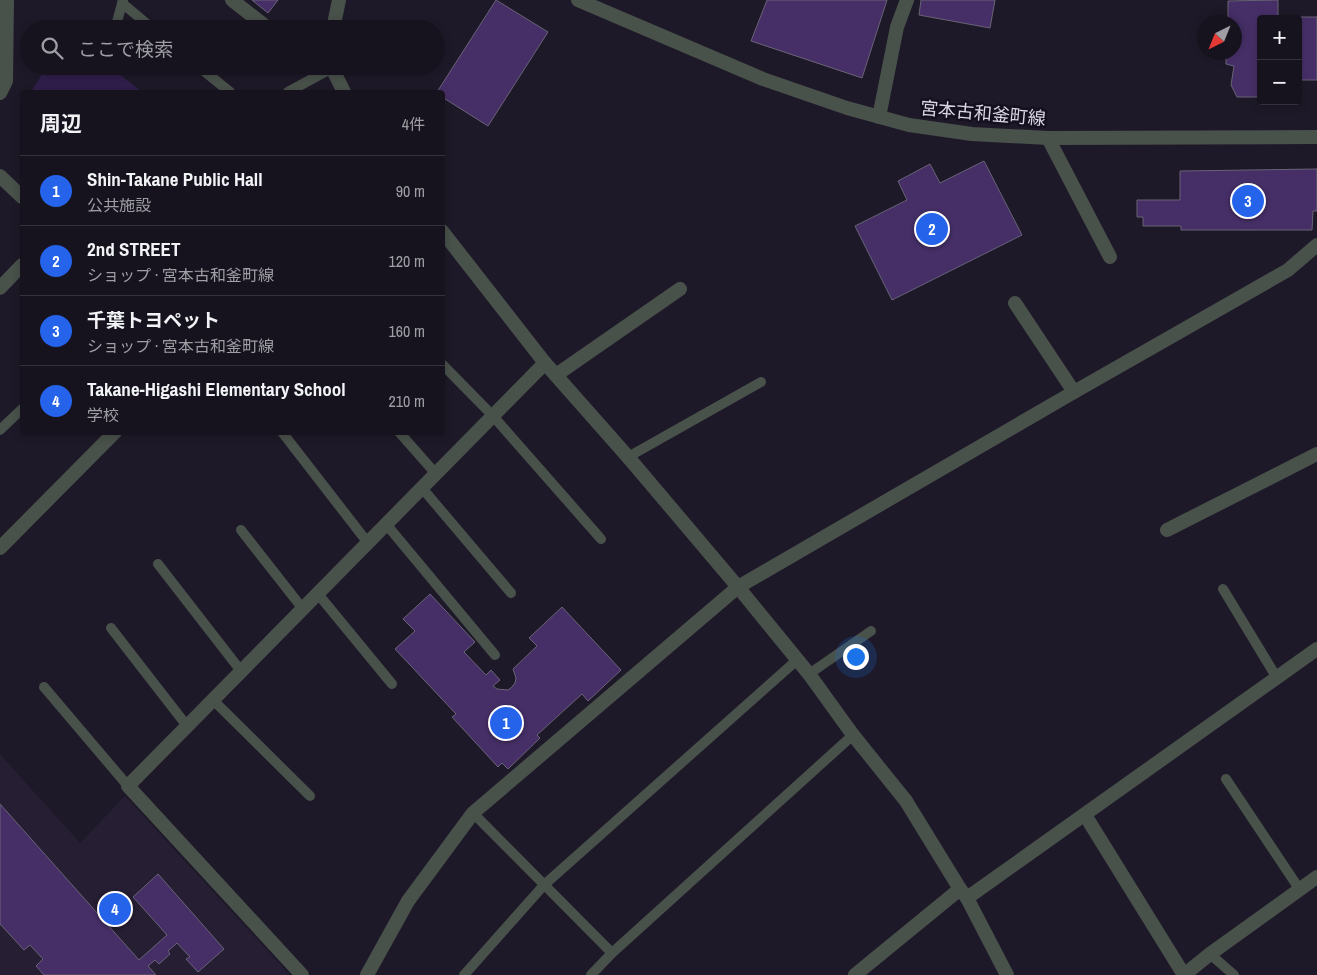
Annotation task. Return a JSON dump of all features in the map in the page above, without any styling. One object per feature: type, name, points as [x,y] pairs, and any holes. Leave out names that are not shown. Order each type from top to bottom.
[{"type":"street","points":[[0,93],[6,81],[7,0]]},
{"type":"street","points":[[232,0],[258,20]]},
{"type":"street","points":[[335,20],[339,0]]},
{"type":"street","name":"宮本古和釜町線","points":[[578,0],[763,79],[847,108],[909,125],[972,134],[1048,138],[1317,137]]},
{"type":"street","points":[[878,117],[898,27],[907,0]]},
{"type":"street","points":[[334,75],[343,90]]},
{"type":"street","points":[[1048,138],[1110,257]]},
{"type":"street","points":[[0,176],[20,195]]},
{"type":"street","points":[[445,235],[545,363],[628,457],[809,674],[853,735],[906,801],[963,894],[1007,975]]},
{"type":"street","points":[[367,975],[408,901],[473,813],[738,587],[1288,270],[1317,245]]},
{"type":"street","points":[[0,288],[20,267]]},
{"type":"street","points":[[556,375],[680,289]]},
{"type":"street","points":[[1015,303],[1074,392]]},
{"type":"street","points":[[302,975],[128,786],[545,363]]},
{"type":"street","points":[[1,545],[112,435]]},
{"type":"street","points":[[1167,530],[1317,454]]},
{"type":"street","points":[[855,975],[963,894],[1085,815],[1317,649]]},
{"type":"street","points":[[1085,815],[1184,975],[1317,877]]},
{"type":"lane","points":[[117,20],[122,2],[143,20]]},
{"type":"lane","points":[[209,75],[228,90]]},
{"type":"lane","points":[[291,90],[317,75]]},
{"type":"lane","points":[[445,367],[493,416],[601,539]]},
{"type":"lane","points":[[628,457],[760,382]]},
{"type":"lane","points":[[0,430],[20,411]]},
{"type":"lane","points":[[284,435],[368,543]]},
{"type":"lane","points":[[402,435],[436,474]]},
{"type":"lane","points":[[422,488],[511,593]]},
{"type":"lane","points":[[386,524],[495,655]]},
{"type":"lane","points":[[241,530],[303,609]]},
{"type":"lane","points":[[158,564],[241,671]]},
{"type":"lane","points":[[1223,588],[1277,678]]},
{"type":"lane","points":[[318,594],[392,684]]},
{"type":"lane","points":[[111,628],[187,726]]},
{"type":"lane","points":[[809,674],[870,631]]},
{"type":"lane","points":[[464,975],[544,885],[797,660]]},
{"type":"lane","points":[[44,687],[128,786]]},
{"type":"lane","points":[[213,700],[310,796]]},
{"type":"lane","points":[[591,975],[612,953],[853,735]]},
{"type":"lane","points":[[1226,779],[1300,890]]},
{"type":"lane","points":[[473,813],[612,953]]},
{"type":"lane","points":[[1210,954],[1234,975]]},
{"type":"shaded area","points":[[41,75],[120,75],[139,90],[32,90]]},
{"type":"shaded area","points":[[0,754],[80,843],[125,796],[290,975],[0,975]]},
{"type":"building","points":[[252,0],[278,0],[268,13]]},
{"type":"building","points":[[496,0],[548,32],[488,126],[445,99],[445,90],[438,90]]},
{"type":"building","points":[[767,0],[887,0],[862,78],[751,41]]},
{"type":"building","points":[[921,0],[995,0],[990,28],[919,15]]},
{"type":"building","points":[[1278,0],[1278,15],[1257,15],[1257,97],[1237,97],[1231,85],[1234,66],[1226,64],[1226,60],[1242,60],[1242,15],[1228,15],[1228,1]]},
{"type":"building","points":[[1302,17],[1317,17],[1317,80],[1302,80]]},
{"type":"building","points":[[984,161],[1022,235],[892,300],[855,226],[907,200],[898,181],[930,164],[940,183]]},
{"type":"building","points":[[1317,169],[1317,211],[1313,211],[1312,230],[1181,230],[1181,226],[1143,226],[1143,217],[1137,217],[1137,200],[1180,200],[1180,171]]},
{"type":"building","points":[[430,594],[475,642],[464,652],[486,675],[491,670],[500,680],[493,686],[497,689],[508,690],[512,687],[516,678],[513,669],[537,646],[529,638],[562,607],[621,670],[588,701],[582,694],[537,735],[540,738],[508,769],[502,763],[498,767],[452,717],[456,714],[395,649],[415,631],[403,619]]},
{"type":"building","points":[[0,804],[139,960],[167,935],[133,897],[158,874],[224,949],[198,972],[186,959],[190,957],[177,943],[168,951],[170,954],[159,964],[155,960],[148,966],[156,975],[44,975],[36,966],[43,959],[30,945],[24,950],[0,924]]},
{"type":"place","name":"千葉トヨペット","points":[[1248,201]]},
{"type":"place","name":"2nd STREET","points":[[932,229]]},
{"type":"place","name":"Shin-Takane Public Hall","points":[[506,723]]},
{"type":"place","name":"Takane-Higashi Elementary School","points":[[115,909]]}]
